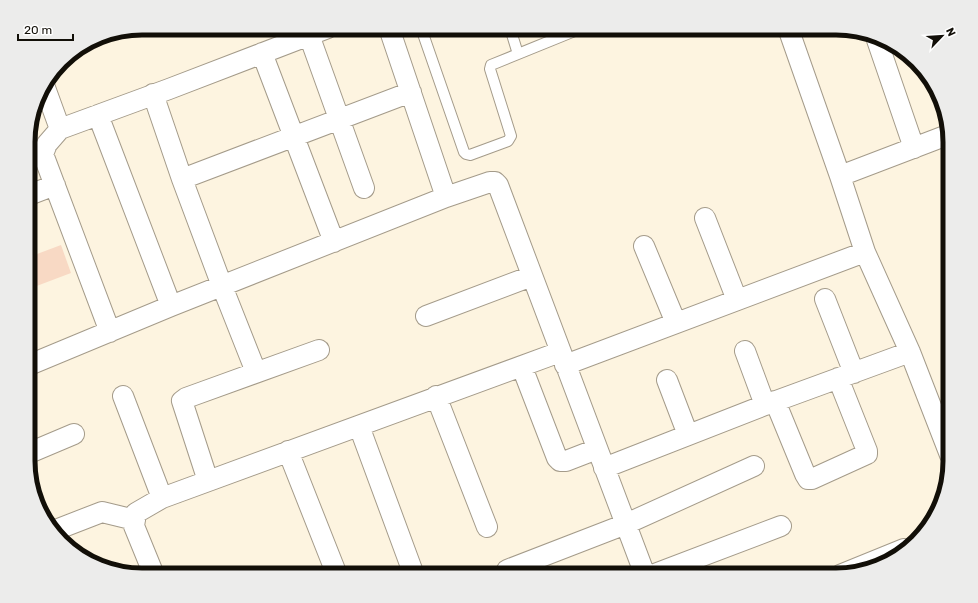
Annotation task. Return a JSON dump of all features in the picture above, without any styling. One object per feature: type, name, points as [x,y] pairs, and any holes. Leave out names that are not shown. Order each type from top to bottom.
[{"type":"street","points":[[110,332],[43,154],[47,144],[60,129],[309,35],[364,188]]},
{"type":"street","points":[[391,35],[446,197]]},
{"type":"street","points":[[790,35],[865,252],[943,426]]},
{"type":"street","points":[[878,44],[914,148]]},
{"type":"street","points":[[262,53],[334,242]]},
{"type":"street","points":[[182,179],[411,92]]},
{"type":"street","points":[[47,93],[60,129]]},
{"type":"street","points":[[153,94],[182,179],[256,372]]},
{"type":"street","points":[[98,115],[171,306]]},
{"type":"street","points":[[840,176],[943,137]]},
{"type":"street","points":[[35,363],[171,306],[446,197],[490,182],[495,182],[498,185],[642,568]]},
{"type":"street","points":[[35,193],[55,185]]},
{"type":"street","points":[[705,218],[738,300]]},
{"type":"street","points":[[644,246],[676,324]]},
{"type":"street","points":[[151,568],[134,526],[136,514],[162,498],[359,426],[436,396],[522,367],[563,358],[676,324],[865,252]]},
{"type":"street","points":[[426,316],[532,276]]},
{"type":"street","points":[[745,352],[808,479],[812,479],[867,454],[825,299]]},
{"type":"street","points":[[208,481],[182,401],[256,372],[319,350]]},
{"type":"street","points":[[604,468],[770,403],[910,352]]},
{"type":"street","points":[[522,367],[557,458],[560,461],[566,461],[597,449]]},
{"type":"street","points":[[667,380],[688,435]]},
{"type":"street","points":[[123,396],[162,498]]},
{"type":"street","points":[[436,396],[488,527]]},
{"type":"street","points":[[359,426],[411,568]]},
{"type":"street","points":[[35,450],[74,434]]},
{"type":"street","points":[[288,451],[332,568]]},
{"type":"street","points":[[512,568],[626,524],[754,466]]},
{"type":"street","points":[[59,529],[102,512],[135,520]]},
{"type":"street","points":[[670,568],[781,526]]},
{"type":"lane","points":[[423,35],[459,137],[466,154],[470,155],[508,141],[511,136],[490,69],[491,65],[565,35]]},
{"type":"lane","points":[[512,35],[518,54]]},
{"type":"building","points":[[61,245],[71,273],[35,287],[35,255]]}]
